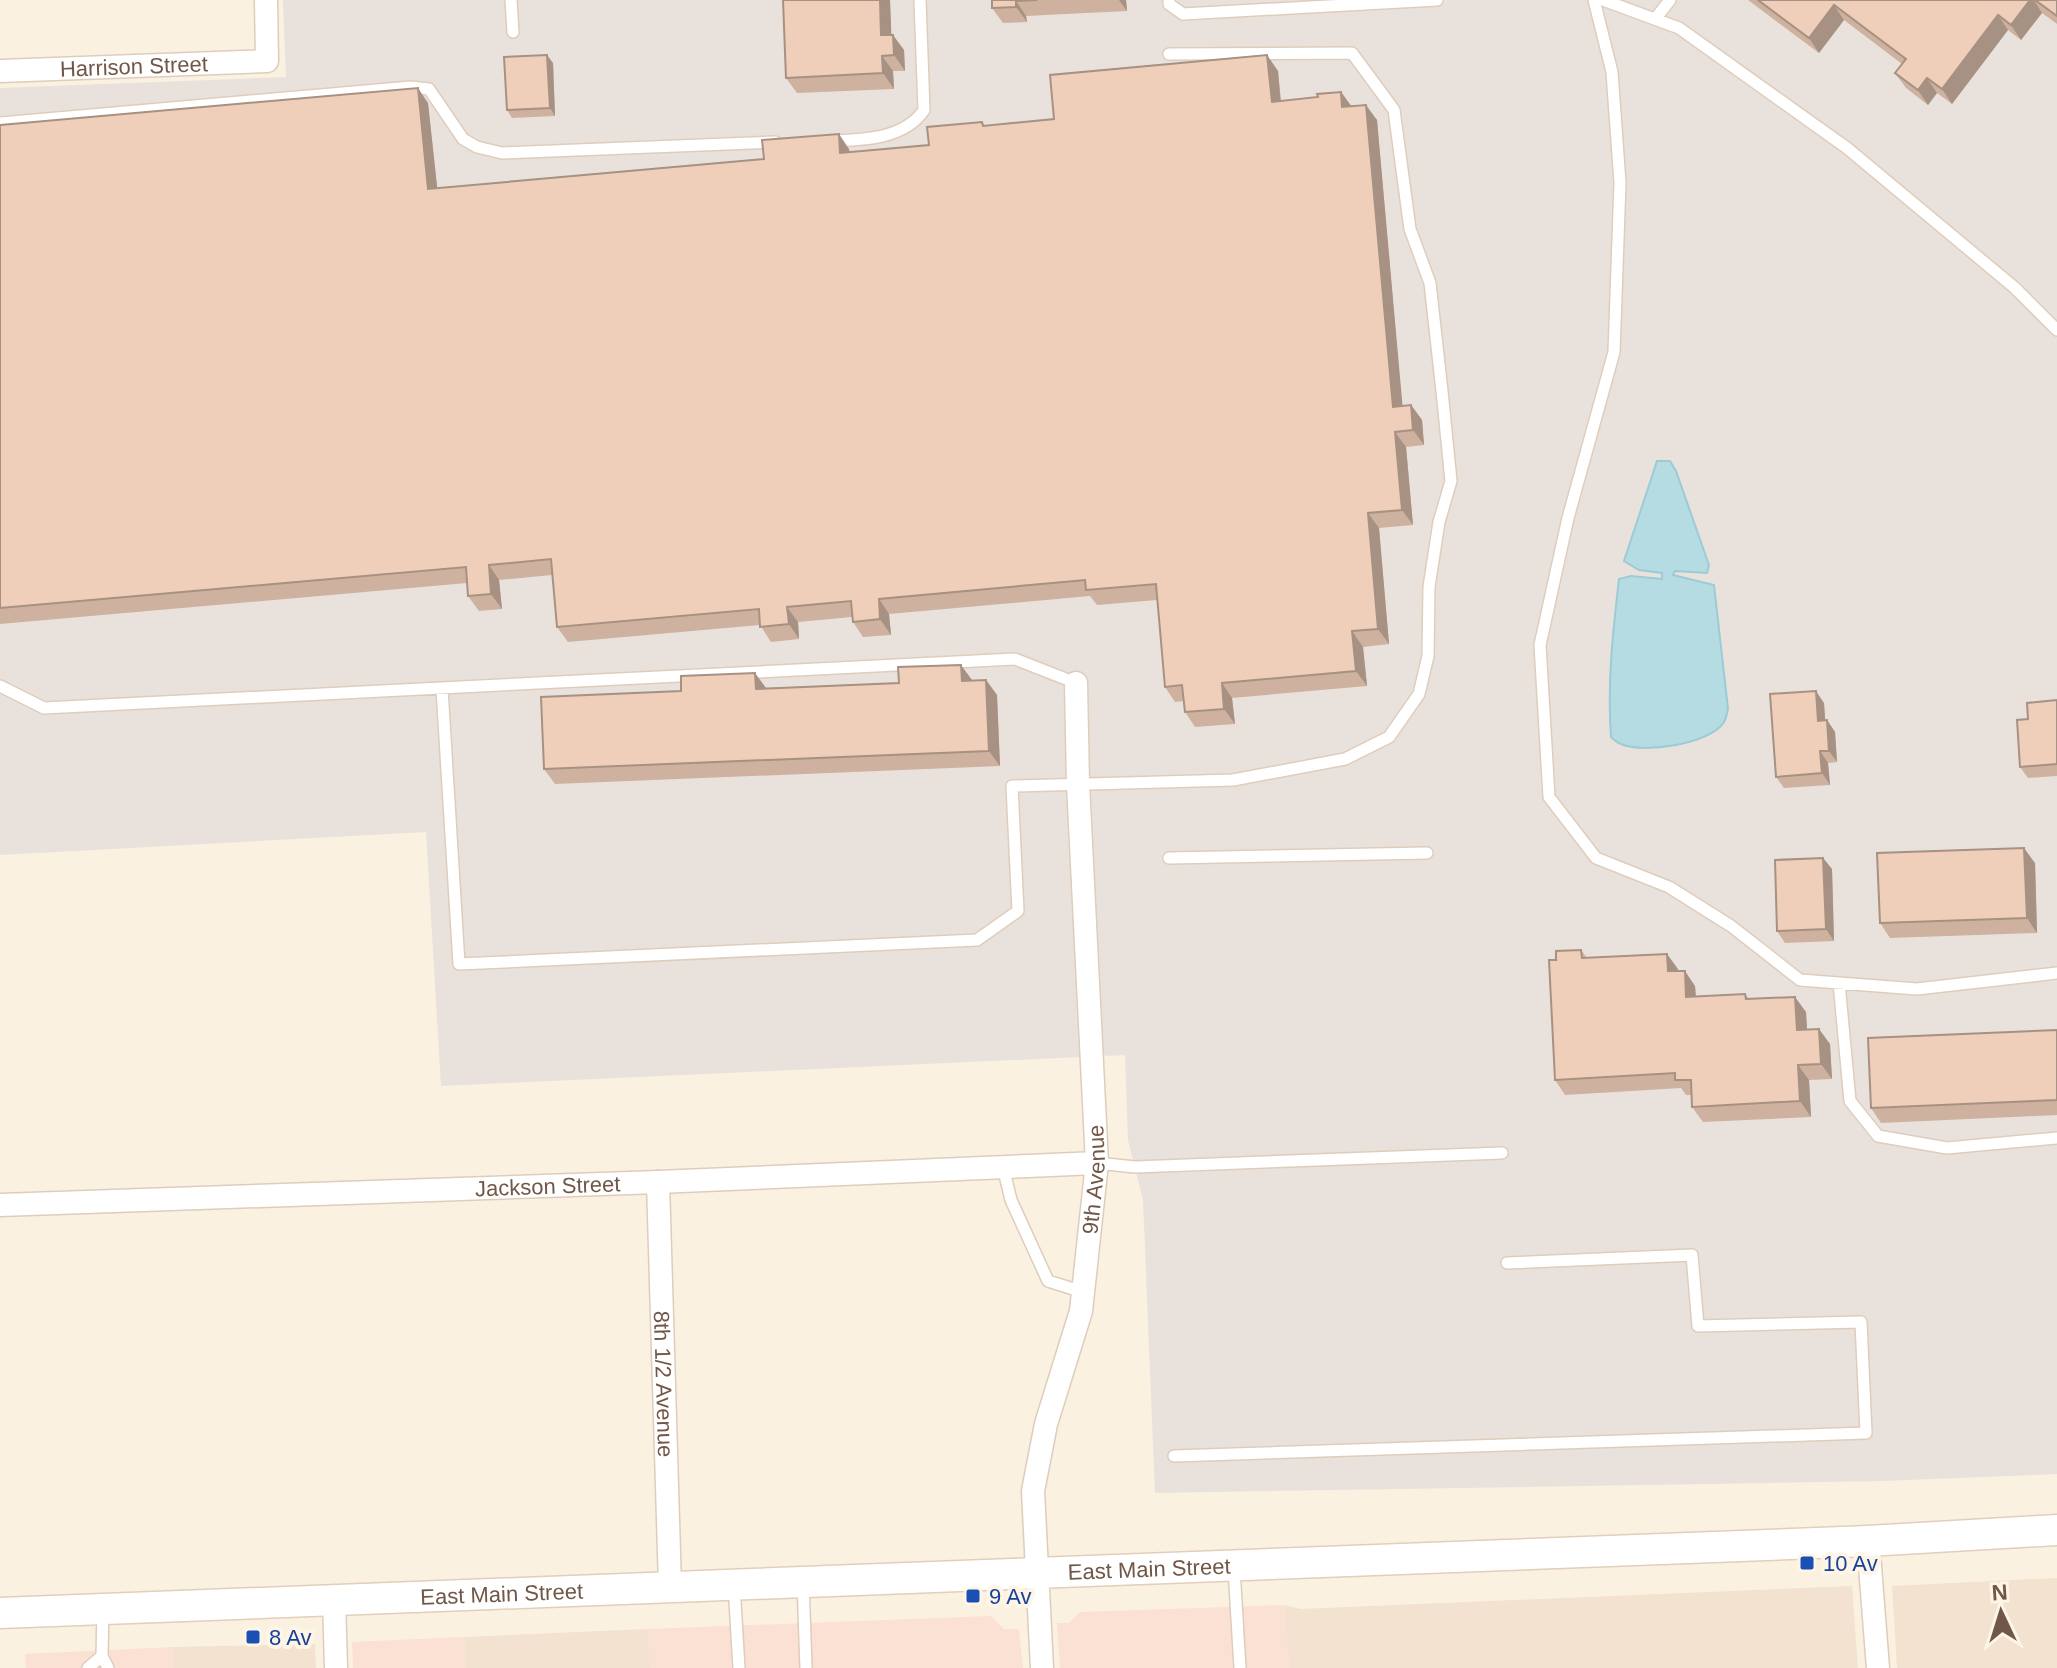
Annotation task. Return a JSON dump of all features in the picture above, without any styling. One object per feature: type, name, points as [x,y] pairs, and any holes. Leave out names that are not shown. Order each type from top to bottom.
[{"type":"main road","name":"East Main Street","points":[[0,1613],[1868,1541],[2057,1530]]},
{"type":"street","name":"Harrison Street","points":[[0,71],[267,61],[266,0]]},
{"type":"street","name":"9th Avenue","points":[[1042,1668],[1033,1491],[1046,1424],[1081,1311],[1097,1163],[1078,784],[1076,683]]},
{"type":"street","name":"Jackson Street","points":[[0,1205],[1097,1163]]},
{"type":"street","name":"8th 1/2 Avenue","points":[[658,1182],[670,1587]]},
{"type":"street","points":[[1868,1541],[1878,1668]]},
{"type":"street","points":[[334,1599],[336,1668]]},
{"type":"lane","points":[[511,0],[513,32]]},
{"type":"lane","points":[[818,141],[864,140],[903,130],[917,120],[924,110],[920,0]]},
{"type":"lane","points":[[1169,0],[1169,4],[1183,14],[1437,0]]},
{"type":"lane","points":[[1594,0],[1612,72],[1620,183],[1614,352],[1568,518],[1540,645],[1549,797],[1596,858],[1669,887],[1731,926],[1800,980],[1917,989],[2057,973]]},
{"type":"lane","points":[[1603,0],[1679,28],[1847,148],[2015,288],[2057,330]]},
{"type":"lane","points":[[1655,19],[1670,0]]},
{"type":"lane","points":[[442,689],[459,964],[977,940],[1018,911],[1012,786],[1233,780],[1345,759],[1389,737],[1419,694],[1422,682],[1428,656],[1429,587],[1439,522],[1451,481],[1430,283],[1410,229],[1394,110],[1352,53],[1169,54]]},
{"type":"lane","points":[[0,123],[411,87],[429,89],[463,139],[477,147],[502,153],[787,142]]},
{"type":"lane","points":[[0,686],[44,708],[1015,659],[1076,683]]},
{"type":"lane","points":[[1169,858],[1427,853]]},
{"type":"lane","points":[[1839,983],[1850,1101],[1878,1136],[1947,1148],[2057,1138]]},
{"type":"lane","points":[[1097,1163],[1135,1167],[1502,1153]]},
{"type":"lane","points":[[1003,1167],[1011,1200],[1048,1281],[1083,1292]]},
{"type":"lane","points":[[1174,1456],[1866,1433],[1861,1322],[1698,1326],[1692,1255],[1507,1263]]},
{"type":"lane","points":[[1234,1564],[1240,1668]]},
{"type":"lane","points":[[803,1581],[806,1668]]},
{"type":"lane","points":[[734,1584],[739,1668]]},
{"type":"lane","points":[[103,1608],[102,1656],[108,1668]]},
{"type":"lane","points":[[88,1668],[102,1656]]},
{"type":"shaded area","points":[[283,0],[2057,0],[2057,1474],[1883,1481],[1155,1493],[1143,1200],[1128,1140],[1125,1055],[441,1086],[426,832],[0,855],[0,88],[286,77]]},
{"type":"shaded area","points":[[2057,1578],[2057,1668],[1897,1668],[1892,1586]]},
{"type":"shaded area","points":[[1852,1586],[1858,1668],[1289,1668],[1284,1605],[1300,1609]]},
{"type":"shaded area","points":[[1284,1605],[1289,1668],[1060,1668],[1057,1623],[1069,1623],[1080,1612]]},
{"type":"shaded area","points":[[991,1616],[1004,1629],[1019,1629],[1023,1668],[650,1668],[648,1629]]},
{"type":"shaded area","points":[[648,1629],[650,1668],[466,1668],[464,1637]]},
{"type":"shaded area","points":[[464,1637],[466,1668],[353,1668],[352,1642]]},
{"type":"shaded area","points":[[315,1644],[316,1668],[174,1668],[173,1647]]},
{"type":"shaded area","points":[[173,1647],[174,1668],[26,1668],[25,1654]]},
{"type":"water","points":[[1657,461],[1670,461],[1676,471],[1709,565],[1707,573],[1675,571],[1673,575],[1714,585],[1728,709],[1724,722],[1706,736],[1676,745],[1645,748],[1621,744],[1611,737],[1610,677],[1619,579],[1631,576],[1662,579],[1662,573],[1639,570],[1624,561]]},
{"type":"building","points":[[783,0],[880,0],[881,35],[893,35],[894,55],[882,56],[883,73],[786,78]]},
{"type":"building","points":[[992,0],[1037,0],[1016,1],[1016,7],[992,8]]},
{"type":"building","points":[[1758,0],[2030,0],[2011,25],[1998,15],[1942,89],[1927,78],[1918,90],[1895,73],[1906,59],[1834,5],[1809,38]]},
{"type":"building","points":[[2035,0],[2057,0],[2057,16]]},
{"type":"building","points":[[547,55],[550,108],[507,110],[504,57]]},
{"type":"building","points":[[1267,55],[1272,102],[1341,92],[1342,107],[1366,105],[1393,407],[1411,405],[1413,430],[1395,432],[1402,510],[1368,513],[1378,629],[1352,631],[1356,671],[1222,683],[1224,709],[1185,712],[1182,685],[1165,687],[1156,584],[1086,590],[1085,580],[879,599],[880,619],[853,622],[851,601],[787,607],[789,624],[760,627],[759,609],[557,627],[551,559],[489,565],[491,594],[468,596],[466,567],[0,608],[0,125],[418,88],[428,189],[764,159],[762,140],[839,134],[840,153],[929,145],[927,127],[982,122],[983,126],[1054,119],[1050,75]]},
{"type":"building","points":[[961,665],[962,681],[986,680],[989,751],[544,769],[541,697],[681,691],[681,676],[755,673],[756,689],[899,683],[898,667]]},
{"type":"building","points":[[1816,691],[1818,721],[1827,720],[1829,751],[1820,751],[1822,773],[1776,777],[1770,694]]},
{"type":"building","points":[[2057,700],[2057,764],[2020,767],[2017,720],[2028,719],[2027,703]]},
{"type":"building","points":[[2024,848],[2027,918],[1880,923],[1877,853]]},
{"type":"building","points":[[1823,858],[1826,929],[1777,931],[1775,860]]},
{"type":"building","points":[[1581,950],[1582,958],[1667,954],[1668,971],[1685,971],[1686,997],[1745,994],[1746,999],[1795,997],[1797,1030],[1819,1029],[1821,1064],[1798,1065],[1800,1101],[1692,1107],[1691,1080],[1675,1080],[1675,1073],[1555,1080],[1549,960],[1556,960],[1556,951]]},
{"type":"building","points":[[2057,1030],[2057,1100],[1871,1108],[1868,1038]]},
{"type":"place","name":"10 Av","points":[[1807,1563]]},
{"type":"place","name":"9 Av","points":[[973,1596]]},
{"type":"place","name":"8 Av","points":[[253,1637]]}]
